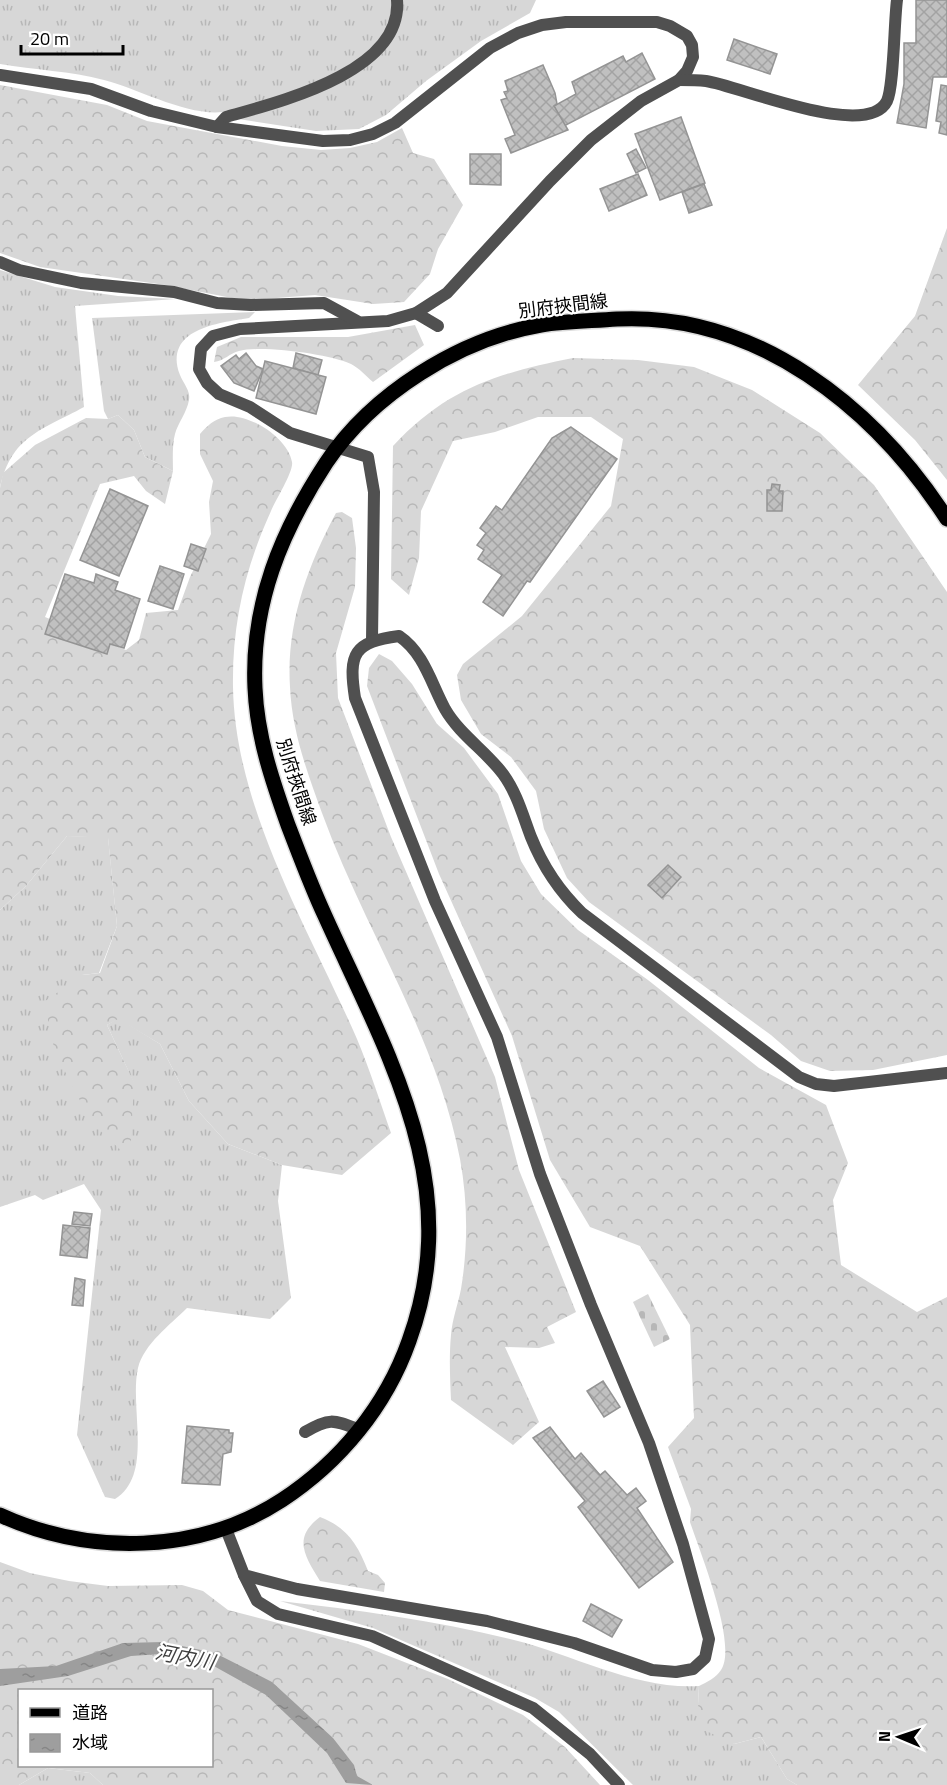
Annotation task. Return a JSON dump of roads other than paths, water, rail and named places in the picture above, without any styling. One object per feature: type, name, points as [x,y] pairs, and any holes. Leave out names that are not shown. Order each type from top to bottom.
[{"type":"main road","name":"別府挾間線","points":[[0,1515],[42,1531],[111,1543],[188,1538],[226,1530],[264,1511],[299,1489],[331,1461],[360,1430],[384,1396],[403,1359],[419,1312],[426,1284],[430,1244],[429,1205],[424,1166],[401,1084],[322,912],[279,800],[258,726],[255,649],[260,609],[271,569],[286,531],[338,446],[381,403],[426,370],[485,340],[512,331],[568,322],[630,319],[662,321],[724,335],[760,348],[827,386],[883,437],[908,465],[947,519]]},
{"type":"street","points":[[217,127],[226,117],[328,83],[363,62],[382,45],[395,26],[396,0]]},
{"type":"street","points":[[679,80],[708,81],[759,98],[832,113],[866,116],[883,107],[889,92],[897,0]]},
{"type":"street","points":[[0,75],[91,88],[151,111],[217,127],[323,141],[350,140],[373,134],[395,123],[490,48],[518,33],[542,25],[631,20],[670,26],[687,36],[692,45],[693,57],[679,80],[641,102],[591,140],[447,293],[416,313],[388,321],[240,329],[213,336],[201,349],[199,369],[207,383],[219,394],[250,407],[290,433],[369,457],[374,492],[372,640]]},
{"type":"street","points":[[0,262],[19,270],[81,283],[174,292],[217,303],[251,305],[324,303],[357,321]]},
{"type":"street","points":[[416,313],[438,326]]},
{"type":"street","points":[[243,1575],[297,1589],[487,1621],[574,1644],[652,1670],[676,1672],[693,1669],[705,1658],[709,1639],[683,1544],[649,1443],[591,1305],[540,1174],[497,1037],[435,901],[355,698],[351,674],[355,654],[372,640],[399,636],[411,644],[446,710],[466,736],[503,774],[519,801],[548,874],[564,895],[582,913],[799,1077],[816,1084],[834,1086],[947,1072]]},
{"type":"street","points":[[305,1432],[323,1421],[334,1420],[360,1430]]},
{"type":"street","points":[[226,1530],[243,1575],[257,1601],[278,1614],[372,1636],[533,1708],[590,1754],[619,1785]]},
{"type":"water","name":"河内川","points":[[163,1642],[215,1653],[272,1682],[333,1738],[354,1765],[357,1776],[373,1785],[346,1783],[327,1753],[266,1695],[212,1665],[161,1654],[131,1656],[68,1676],[0,1686],[0,1669],[56,1666],[123,1643]]}]
